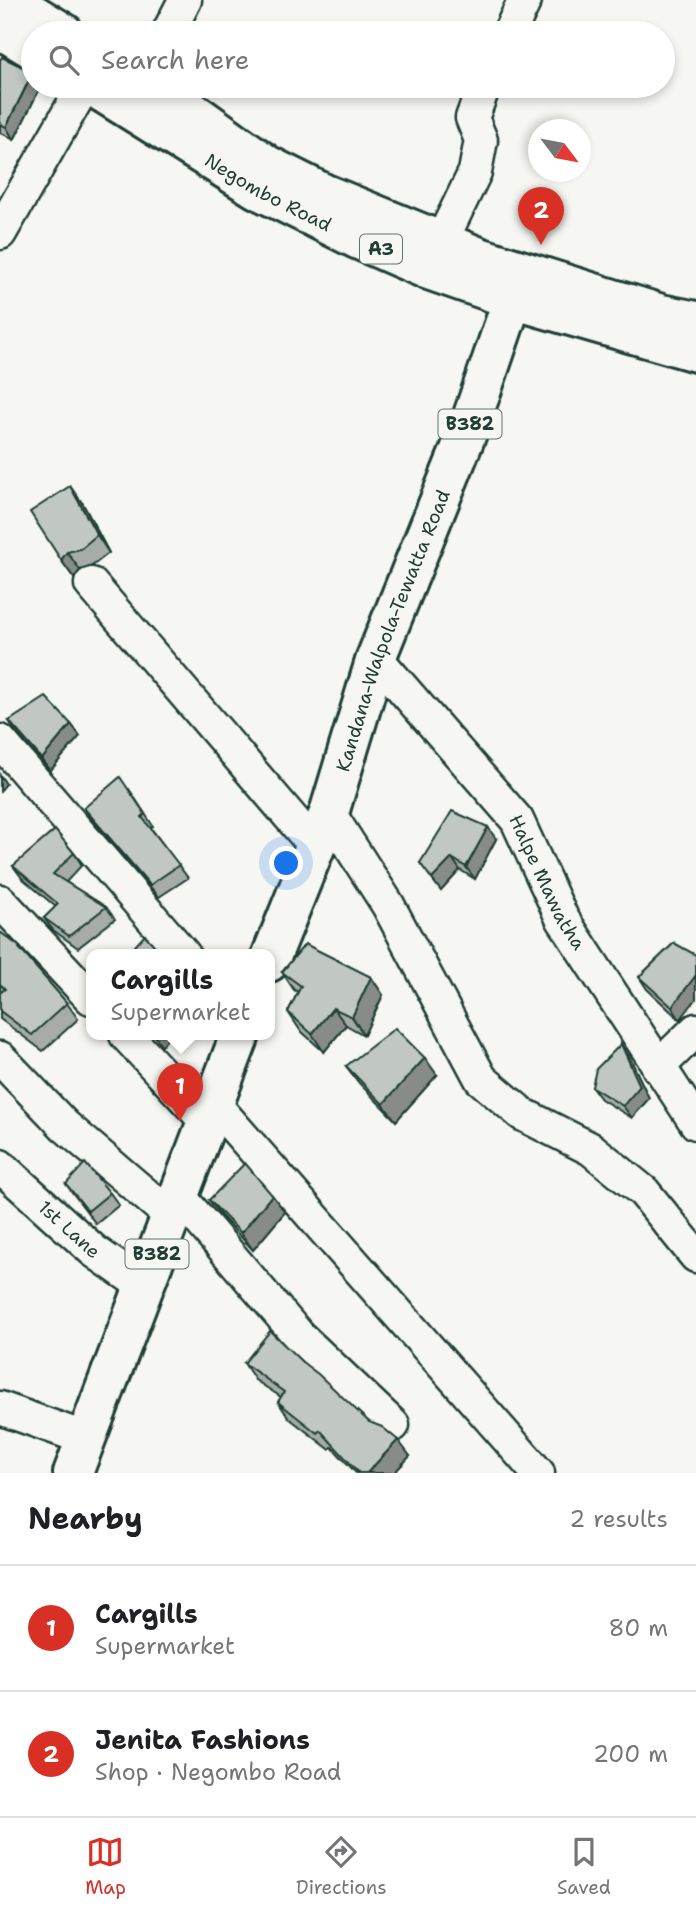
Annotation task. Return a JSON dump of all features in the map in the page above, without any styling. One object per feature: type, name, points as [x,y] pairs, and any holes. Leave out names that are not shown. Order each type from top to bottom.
[{"type":"main road","points":[[10,0],[44,21]]},
{"type":"main road","points":[[0,29],[21,42]]},
{"type":"main road","name":"Negombo Road","points":[[146,98],[257,189],[426,269],[696,321]]},
{"type":"main road","name":"Negombo Road","points":[[156,98],[186,107],[267,164],[323,193],[441,242],[517,285],[696,352]]},
{"type":"main road","name":"Kandana-Walpola-Tewatta Road","points":[[274,949],[323,830],[376,658],[467,433],[517,285]]},
{"type":"main road","name":"B382","points":[[80,1456],[238,1040]]},
{"type":"street","points":[[174,21],[185,0]]},
{"type":"street","points":[[515,21],[525,0]]},
{"type":"street","points":[[0,233],[77,98]]},
{"type":"street","points":[[441,242],[475,172],[481,140],[472,118],[480,98]]},
{"type":"street","points":[[91,584],[323,830],[388,905],[481,1079],[522,1114],[591,1149],[644,1192],[696,1256]]},
{"type":"street","name":"Halpe Mawatha","points":[[376,658],[517,820],[562,918],[696,1123]]},
{"type":"street","points":[[0,741],[179,949]]},
{"type":"street","points":[[0,901],[86,993]]},
{"type":"street","points":[[658,1067],[696,1030]]},
{"type":"street","points":[[131,1040],[211,1113],[538,1473]]},
{"type":"street","points":[[0,1058],[65,1126],[175,1206],[299,1336],[393,1425]]},
{"type":"street","name":"1st Lane","points":[[0,1166],[94,1251],[145,1287]]},
{"type":"street","points":[[0,1408],[80,1456]]},
{"type":"building","points":[[2,57],[21,66],[21,96],[6,127],[0,124]]},
{"type":"building","points":[[70,486],[97,535],[80,549],[67,552],[61,560],[30,512]]},
{"type":"building","points":[[46,697],[71,724],[42,759],[9,721]]},
{"type":"building","points":[[120,777],[145,814],[142,817],[179,865],[150,885],[84,808]]},
{"type":"building","points":[[452,811],[488,827],[466,867],[452,858],[432,879],[420,863]]},
{"type":"building","points":[[55,830],[74,853],[53,874],[106,907],[69,936],[44,918],[58,904],[13,866]]},
{"type":"building","points":[[0,932],[20,947],[67,1003],[32,1035],[0,1011],[0,993],[5,989],[0,984]]},
{"type":"building","points":[[145,935],[157,949],[132,949]]},
{"type":"building","points":[[674,943],[696,955],[696,975],[672,1007],[639,977]]},
{"type":"building","points":[[305,944],[371,977],[352,1017],[333,1008],[312,1034],[288,1012],[301,986],[282,972]]},
{"type":"building","points":[[395,1028],[425,1058],[383,1104],[346,1066]]},
{"type":"building","points":[[621,1044],[640,1086],[623,1106],[592,1087],[596,1069]]},
{"type":"building","points":[[85,1163],[110,1193],[88,1211],[66,1184]]},
{"type":"building","points":[[245,1163],[272,1195],[241,1233],[209,1200]]},
{"type":"building","points":[[270,1331],[369,1422],[382,1427],[398,1440],[367,1473],[359,1473],[320,1430],[317,1433],[278,1402],[284,1392],[244,1363]]},
{"type":"place","name":"Jenita Fashions","points":[[541,245]]},
{"type":"place","name":"Cargills","points":[[180,1121]]}]
